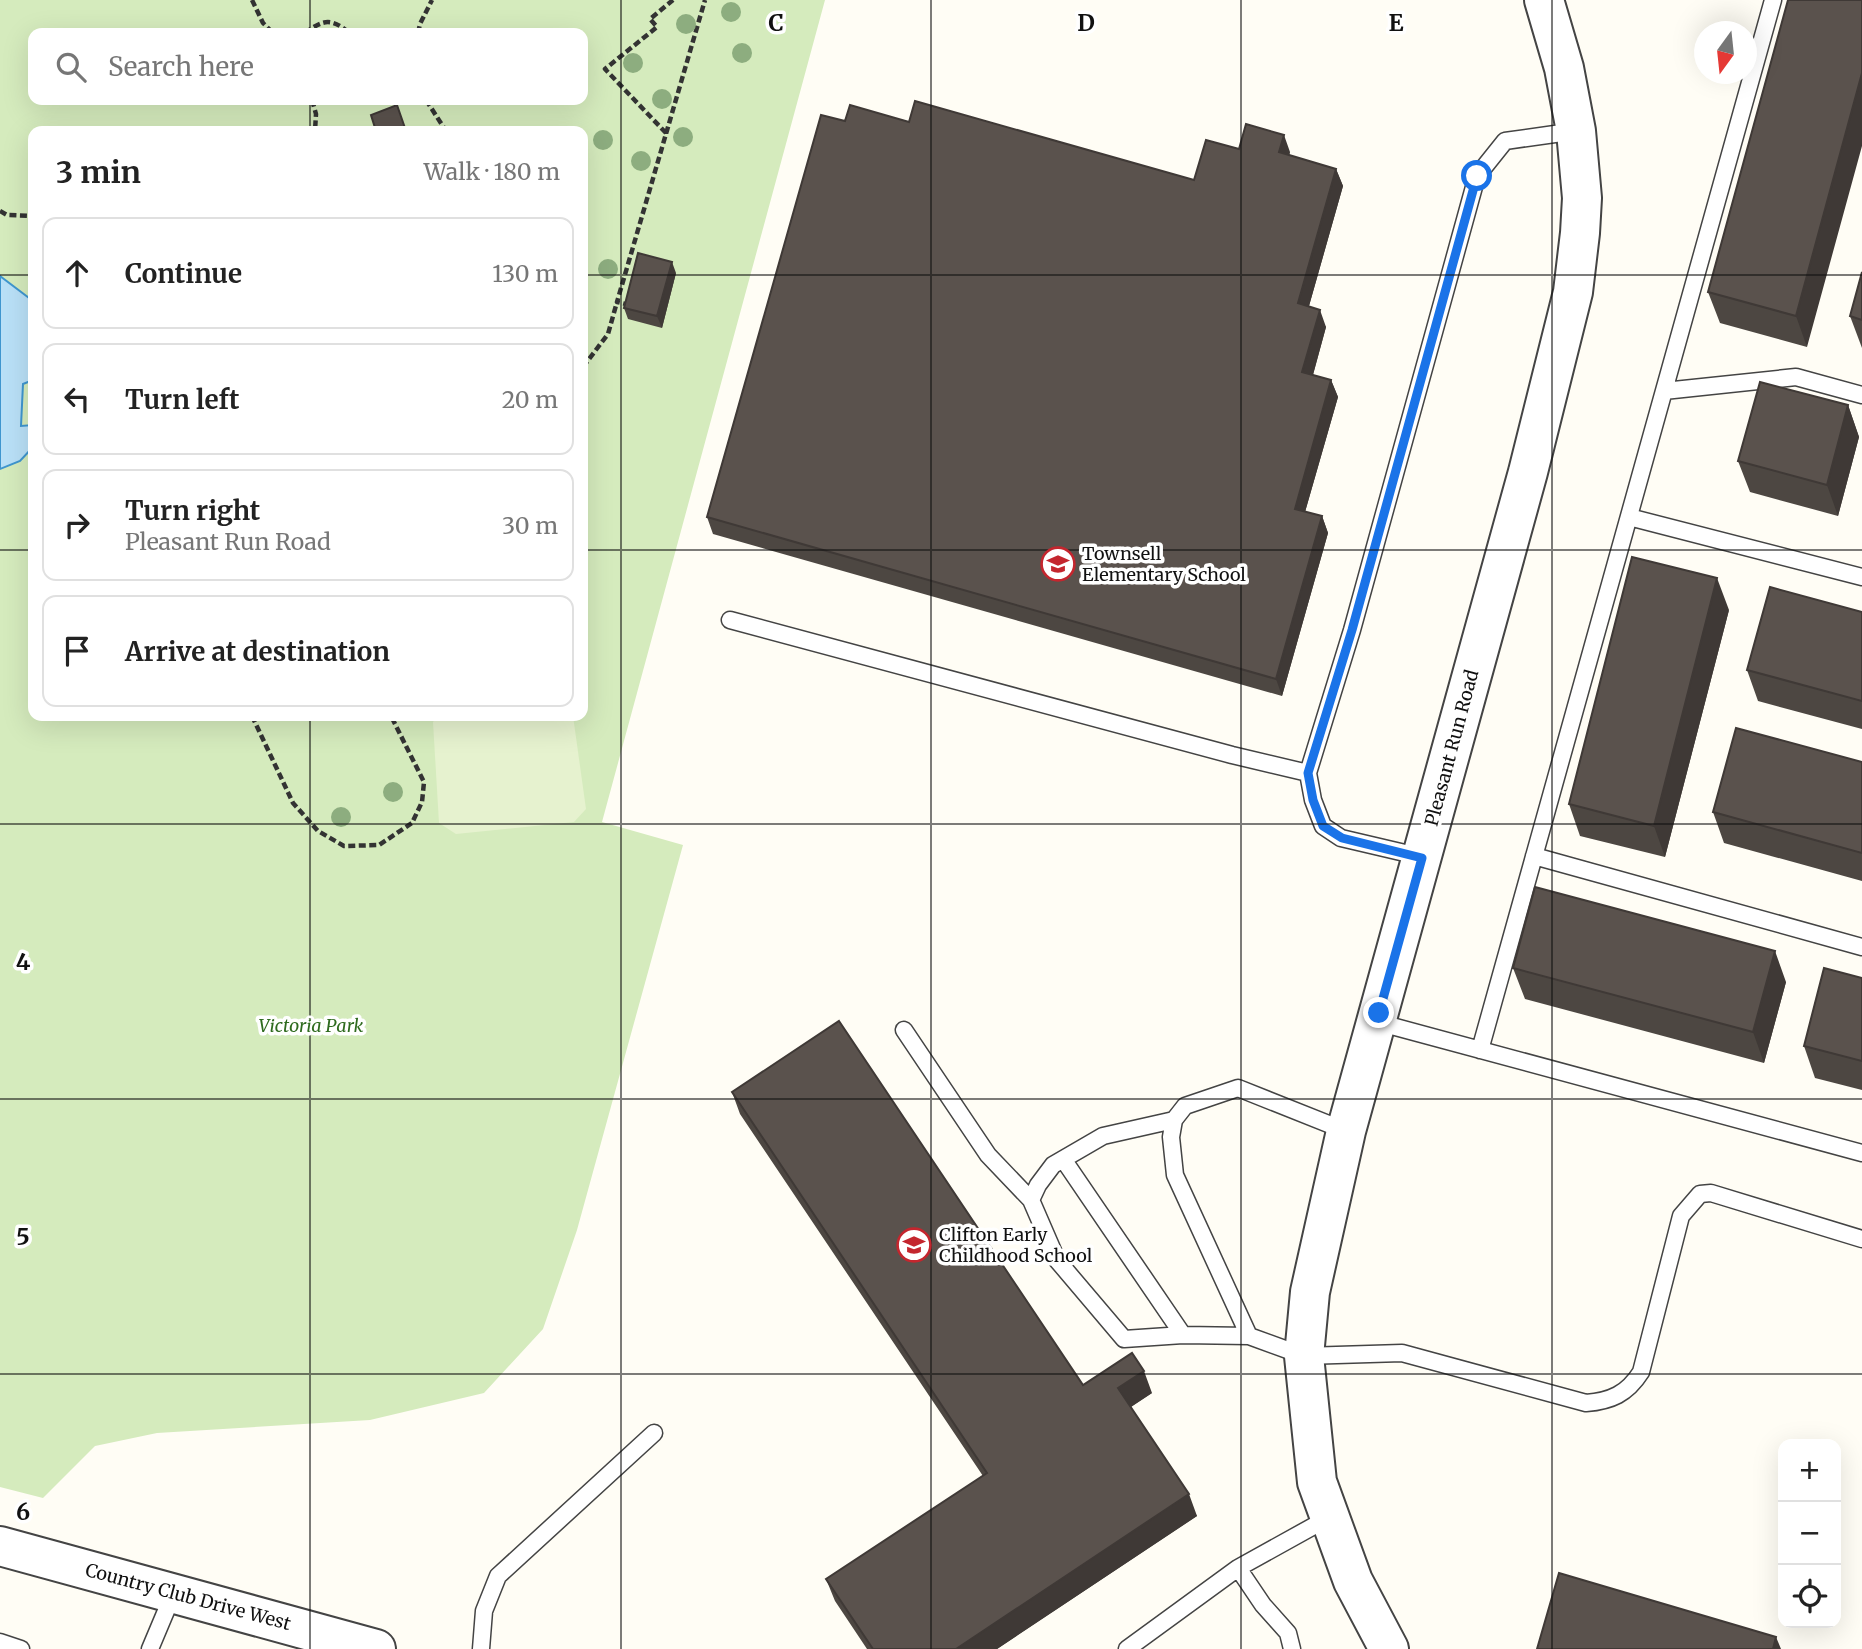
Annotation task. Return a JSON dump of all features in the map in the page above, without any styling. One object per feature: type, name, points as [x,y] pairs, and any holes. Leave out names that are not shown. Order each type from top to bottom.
[{"type":"street","name":"Pleasant Run Road","points":[[1389,1649],[1353,1581],[1317,1482],[1304,1356],[1310,1292],[1346,1131],[1566,328],[1573,292],[1581,198],[1576,131],[1564,68],[1544,0]]},
{"type":"street","name":"Country Club Drive West","points":[[0,1546],[376,1649]]},
{"type":"lane","points":[[1480,1050],[1773,0]]},
{"type":"lane","points":[[1422,858],[1342,838],[1323,826],[1313,800],[1308,773],[1352,630],[1477,176],[1505,141],[1576,131]]},
{"type":"lane","points":[[1664,391],[1796,377],[1862,395]]},
{"type":"lane","points":[[1629,517],[1862,578]]},
{"type":"lane","points":[[730,620],[1219,752],[1308,773]]},
{"type":"lane","points":[[1535,856],[1862,947]]},
{"type":"lane","points":[[1377,1022],[1862,1153]]},
{"type":"lane","points":[[904,1030],[988,1155],[1031,1200],[1057,1260],[1124,1339],[1183,1335],[1249,1336],[1304,1356],[1402,1353],[1586,1403],[1606,1401],[1622,1394],[1641,1372],[1681,1216],[1700,1194],[1711,1193],[1862,1239]]},
{"type":"lane","points":[[1249,1336],[1175,1175],[1171,1138],[1174,1120],[1185,1106],[1238,1088],[1346,1131]]},
{"type":"lane","points":[[1031,1200],[1038,1185],[1053,1166],[1103,1136],[1174,1120]]},
{"type":"lane","points":[[1063,1159],[1183,1335]]},
{"type":"lane","points":[[481,1649],[484,1611],[498,1576],[654,1433]]},
{"type":"lane","points":[[1127,1649],[1238,1568],[1330,1517]]},
{"type":"lane","points":[[1238,1568],[1263,1605],[1288,1633],[1292,1649]]},
{"type":"lane","points":[[150,1649],[174,1592]]},
{"type":"lane","points":[[0,1642],[21,1649]]},
{"type":"path","points":[[252,0],[268,28]]},
{"type":"path","points":[[419,28],[432,0]]},
{"type":"path","points":[[666,134],[605,69],[657,27],[650,19],[673,0]]},
{"type":"path","points":[[588,360],[608,334],[705,0]]},
{"type":"path","points":[[312,28],[320,22],[336,22],[344,28]]},
{"type":"path","points":[[313,105],[315,126]]},
{"type":"path","points":[[429,105],[443,126]]},
{"type":"path","points":[[0,211],[8,215],[28,216]]},
{"type":"path","points":[[617,302],[632,306]]},
{"type":"path","points":[[254,721],[293,803],[318,831],[344,846],[379,845],[412,823],[422,802],[424,782],[394,721]]},
{"type":"green space","name":"Victoria Park","points":[[0,0],[825,0],[602,822],[683,845],[577,1230],[543,1329],[484,1393],[370,1420],[157,1433],[95,1446],[43,1498],[0,1487]]},
{"type":"green space","points":[[574,721],[586,809],[574,822],[456,834],[439,823],[433,722]]},
{"type":"water","points":[[0,276],[28,297],[28,382],[23,384],[21,426],[28,425],[28,452],[20,461],[0,469]]},
{"type":"building","points":[[1788,0],[1862,0],[1862,73],[1796,316],[1708,292]]},
{"type":"building","points":[[915,101],[1194,180],[1206,140],[1239,149],[1246,124],[1284,135],[1279,152],[1336,169],[1298,303],[1320,310],[1302,372],[1331,380],[1295,509],[1322,516],[1276,679],[707,517],[821,115],[845,121],[850,105],[909,122]]},
{"type":"building","points":[[397,105],[404,126],[374,126],[371,115]]},
{"type":"building","points":[[638,253],[672,262],[657,316],[624,308]]},
{"type":"building","points":[[1862,272],[1862,320],[1850,316]]},
{"type":"building","points":[[1760,382],[1848,405],[1827,485],[1738,461]]},
{"type":"building","points":[[1632,557],[1717,578],[1654,826],[1569,804]]},
{"type":"building","points":[[1770,587],[1862,612],[1862,701],[1747,670]]},
{"type":"building","points":[[1736,728],[1862,762],[1862,853],[1713,812]]},
{"type":"building","points":[[1535,887],[1775,951],[1753,1032],[1513,968]]},
{"type":"building","points":[[1824,968],[1862,978],[1862,1061],[1804,1046]]},
{"type":"building","points":[[839,1021],[1083,1385],[1132,1353],[1144,1371],[1118,1388],[1189,1494],[956,1649],[873,1649],[826,1579],[987,1473],[732,1092]]},
{"type":"building","points":[[1559,1573],[1776,1637],[1773,1649],[1537,1649]]},
{"type":"place","name":"Townsell Elementary School","points":[[1058,564]]},
{"type":"place","name":"Clifton Early Childhood School","points":[[914,1245]]},
{"type":"route","points":[[1379,1013],[1422,858],[1342,838],[1323,826],[1313,800],[1308,773],[1352,630],[1477,176]]}]
